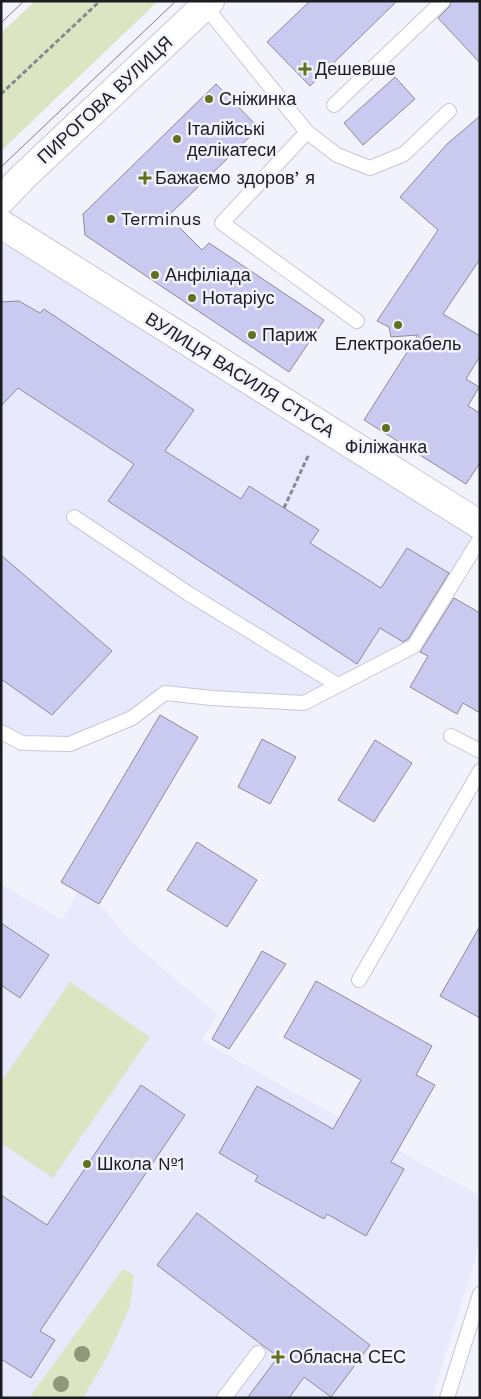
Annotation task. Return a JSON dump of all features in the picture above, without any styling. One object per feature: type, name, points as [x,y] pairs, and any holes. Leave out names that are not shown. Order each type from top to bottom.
[{"type":"street","name":"ПИРОГОВА ВУЛИЦЯ","points":[[1,200],[24,176],[207,4]]},
{"type":"street","name":"ВУЛИЦЯ ВАСИЛЯ СТУСА","points":[[1,224],[480,525]]},
{"type":"lane","points":[[334,105],[443,1]]},
{"type":"lane","points":[[207,4],[307,132],[337,155],[370,168],[404,154],[449,111]]},
{"type":"lane","points":[[307,132],[222,223],[357,321]]},
{"type":"lane","points":[[74,517],[189,594],[338,685]]},
{"type":"lane","points":[[1,732],[22,743],[70,744],[132,718],[165,693],[212,698],[304,703],[414,646],[480,539]]},
{"type":"lane","points":[[451,736],[480,752]]},
{"type":"lane","points":[[359,980],[480,770]]},
{"type":"lane","points":[[447,1398],[477,1310],[480,1294]]},
{"type":"lane","points":[[224,1398],[258,1353]]},
{"type":"path","points":[[1,94],[100,1]]},
{"type":"path","points":[[284,508],[322,426]]},
{"type":"shaded area","points":[[1,224],[480,539],[414,646],[304,703],[165,693],[70,744],[22,743],[1,730]]},
{"type":"shaded area","points":[[1,884],[62,920],[78,891],[99,904],[132,942],[218,1015],[201,1040],[480,1196],[480,1244],[432,1398],[1,1398]]},
{"type":"green space","points":[[35,1],[158,1],[1,151],[1,33]]},
{"type":"green space","points":[[70,982],[150,1037],[53,1178],[1,1143],[1,1082]]},
{"type":"green space","points":[[123,1269],[134,1275],[130,1306],[109,1353],[83,1398],[35,1398],[31,1395]]},
{"type":"building","points":[[310,1],[397,1],[310,86],[267,42]]},
{"type":"building","points":[[452,1],[480,1],[480,63],[438,18]]},
{"type":"building","points":[[395,77],[415,99],[363,145],[344,123]]},
{"type":"building","points":[[216,84],[259,128],[168,216],[202,250],[209,243],[324,320],[289,372],[85,235],[83,214]]},
{"type":"building","points":[[480,116],[480,259],[443,314],[480,336],[480,356],[466,379],[479,387],[468,406],[480,413],[480,463],[466,484],[364,420],[418,335],[391,337],[389,327],[377,321],[438,230],[400,197],[447,144]]},
{"type":"building","points":[[19,301],[40,313],[44,309],[194,410],[165,451],[241,499],[249,486],[319,530],[310,543],[381,588],[407,548],[449,573],[408,639],[403,642],[380,628],[357,664],[108,501],[134,464],[18,388],[1,406],[1,302]]},
{"type":"building","points":[[1,555],[112,651],[52,715],[1,679]]},
{"type":"building","points":[[454,598],[480,613],[480,713],[463,703],[457,714],[410,687],[428,656],[420,652]]},
{"type":"building","points":[[160,715],[198,737],[99,904],[61,882]]},
{"type":"building","points":[[262,739],[296,757],[270,804],[238,787]]},
{"type":"building","points":[[375,740],[412,763],[374,822],[338,800]]},
{"type":"building","points":[[197,842],[257,880],[227,927],[167,890]]},
{"type":"building","points":[[1,923],[49,955],[20,998],[1,985]]},
{"type":"building","points":[[480,926],[480,1018],[440,996]]},
{"type":"building","points":[[262,951],[286,964],[229,1049],[212,1039]]},
{"type":"building","points":[[316,981],[432,1046],[416,1075],[435,1085],[391,1162],[404,1169],[366,1236],[327,1214],[324,1219],[255,1181],[258,1176],[219,1153],[257,1086],[333,1129],[361,1080],[284,1037]]},
{"type":"building","points":[[141,1085],[185,1115],[40,1331],[55,1340],[31,1378],[1,1359],[1,1195],[47,1225]]},
{"type":"building","points":[[197,1213],[370,1345],[331,1397],[304,1377],[289,1398],[247,1398],[278,1357],[157,1265]]},
{"type":"tram line","points":[[1,23],[24,1]]},
{"type":"tram line","points":[[1,167],[176,1]]},
{"type":"place","name":"Дешевше","points":[[305,69]]},
{"type":"place","name":"Сніжинка","points":[[209,99]]},
{"type":"place","name":"Італійські делікатеси","points":[[177,139]]},
{"type":"place","name":"Бажаємо здоровʼя","points":[[145,178]]},
{"type":"place","name":"Terminus","points":[[111,219]]},
{"type":"place","name":"Анфіліада","points":[[155,275]]},
{"type":"place","name":"Нотаріус","points":[[192,298]]},
{"type":"place","name":"Електрокабель","points":[[398,325]]},
{"type":"place","name":"Париж","points":[[252,335]]},
{"type":"place","name":"Філіжанка","points":[[386,428]]},
{"type":"place","name":"Школа №1","points":[[87,1164]]},
{"type":"place","name":"Обласна СЕС","points":[[278,1357]]}]
